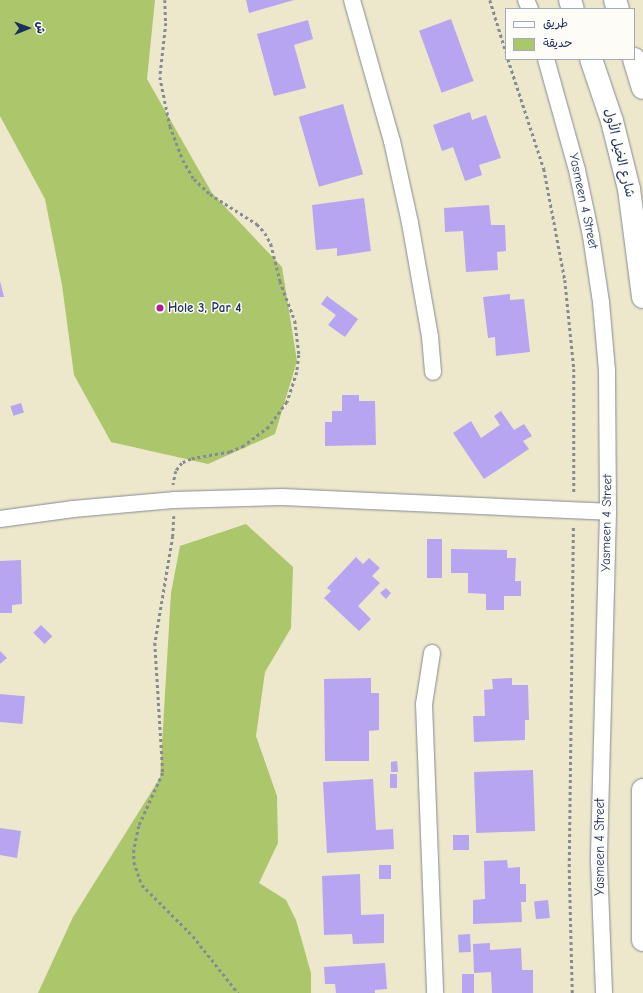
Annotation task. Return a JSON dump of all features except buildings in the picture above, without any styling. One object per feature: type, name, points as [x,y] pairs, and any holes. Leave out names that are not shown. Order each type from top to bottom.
[{"type":"main road","name":"شارع الخيل الأول","points":[[591,60],[612,122],[639,228],[643,296]]},
{"type":"main road","points":[[634,60],[643,88]]},
{"type":"main road","points":[[643,790],[643,940]]},
{"type":"street","points":[[352,0],[392,141],[410,223],[430,337],[433,372]]},
{"type":"street","name":"Yasmeen 4 Street","points":[[546,60],[578,170],[592,236],[602,302],[608,370],[608,512],[600,854],[604,993]]},
{"type":"street","points":[[0,519],[73,509],[173,500],[282,497],[608,512]]},
{"type":"street","points":[[432,652],[424,704],[435,993]]},
{"type":"path","points":[[490,0],[505,49]]},
{"type":"path","points":[[508,60],[544,169],[565,280],[574,369],[576,425],[568,867],[572,993]]},
{"type":"green space","points":[[0,0],[155,0],[147,79],[212,193],[282,267],[297,361],[275,434],[208,464],[111,442],[74,375],[62,285],[45,199],[0,116]]},
{"type":"green space","points":[[246,524],[293,567],[291,628],[265,672],[256,736],[277,796],[278,843],[259,883],[286,900],[296,920],[311,973],[311,993],[38,993],[73,917],[160,778],[171,593],[180,546]]},
{"type":"place","name":"Hole 3, Par 4","points":[[160,308]]}]
